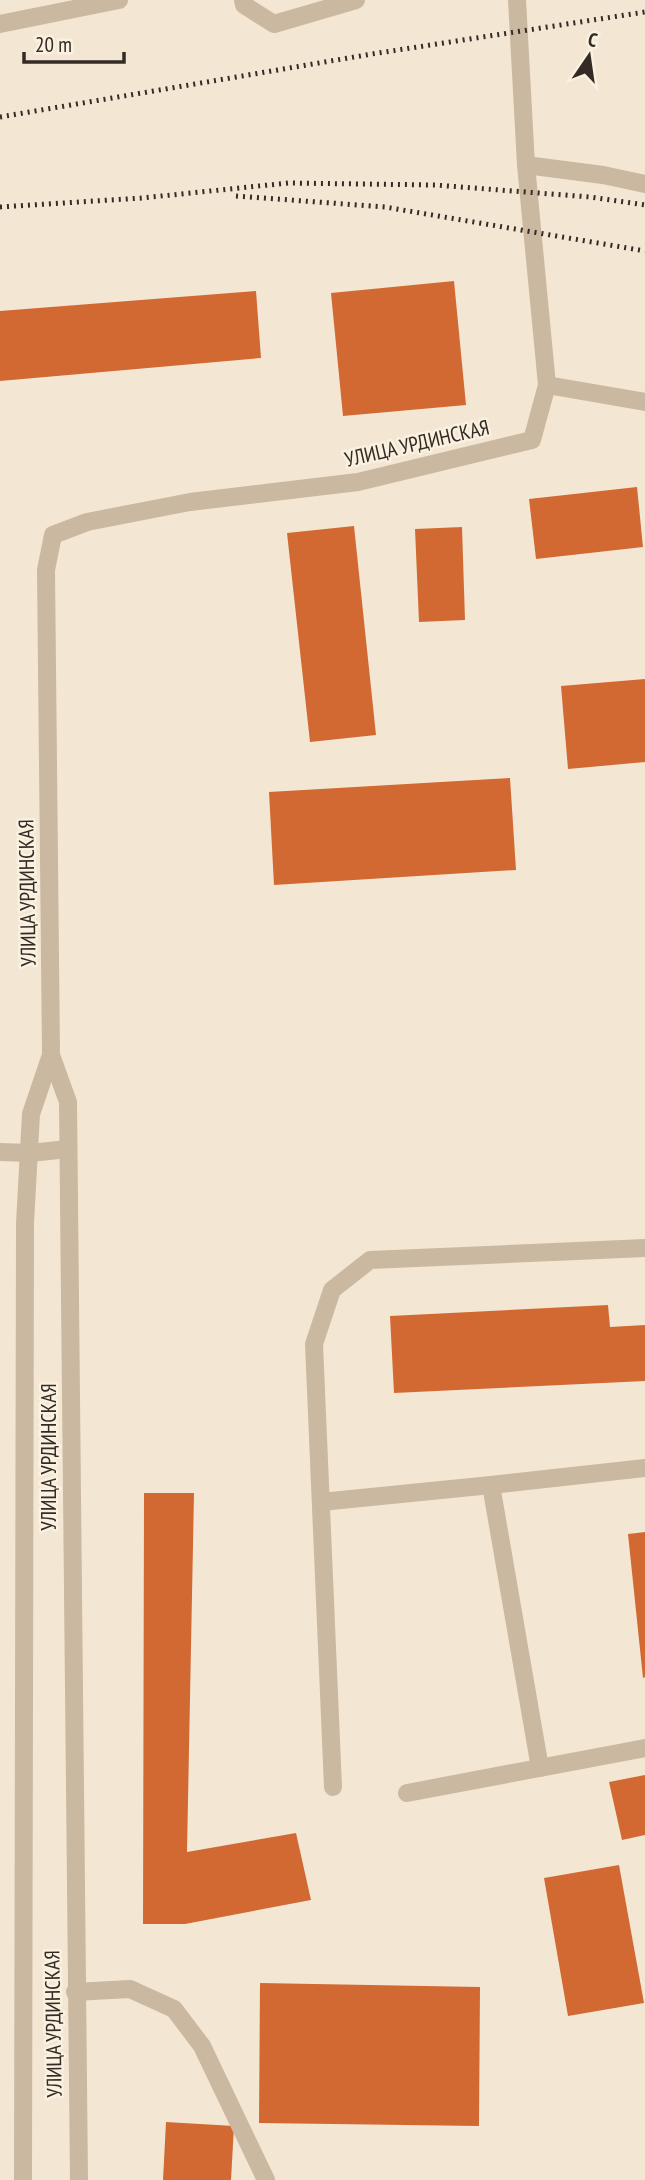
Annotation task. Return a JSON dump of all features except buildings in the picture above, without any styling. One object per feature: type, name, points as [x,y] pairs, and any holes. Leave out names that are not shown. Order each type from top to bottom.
[{"type":"street","points":[[0,24],[119,0]]},
{"type":"street","points":[[243,0],[244,5],[274,24],[356,0]]},
{"type":"street","name":"УЛИЦА УРДИНСКАЯ","points":[[79,2180],[68,1102],[51,1055],[46,570],[53,535],[87,522],[190,502],[358,482],[532,440],[547,385],[526,165],[517,0]]},
{"type":"street","points":[[526,165],[603,175],[645,184]]},
{"type":"street","points":[[547,385],[645,402]]},
{"type":"street","points":[[23,2180],[25,1237],[31,1114],[51,1055]]},
{"type":"street","points":[[0,1152],[30,1153],[68,1149]]},
{"type":"street","points":[[333,1787],[314,1344],[332,1290],[370,1260],[645,1248]]},
{"type":"street","points":[[321,1502],[645,1468]]},
{"type":"street","points":[[491,1485],[540,1768]]},
{"type":"street","points":[[407,1793],[645,1748]]},
{"type":"street","points":[[75,1992],[130,1989],[174,2009],[202,2046],[266,2180]]},
{"type":"railway","points":[[0,117],[372,54],[645,12]]},
{"type":"railway","points":[[0,207],[142,198],[288,183],[435,185],[590,197],[645,205]]},
{"type":"railway","points":[[236,196],[385,207],[645,251]]}]
